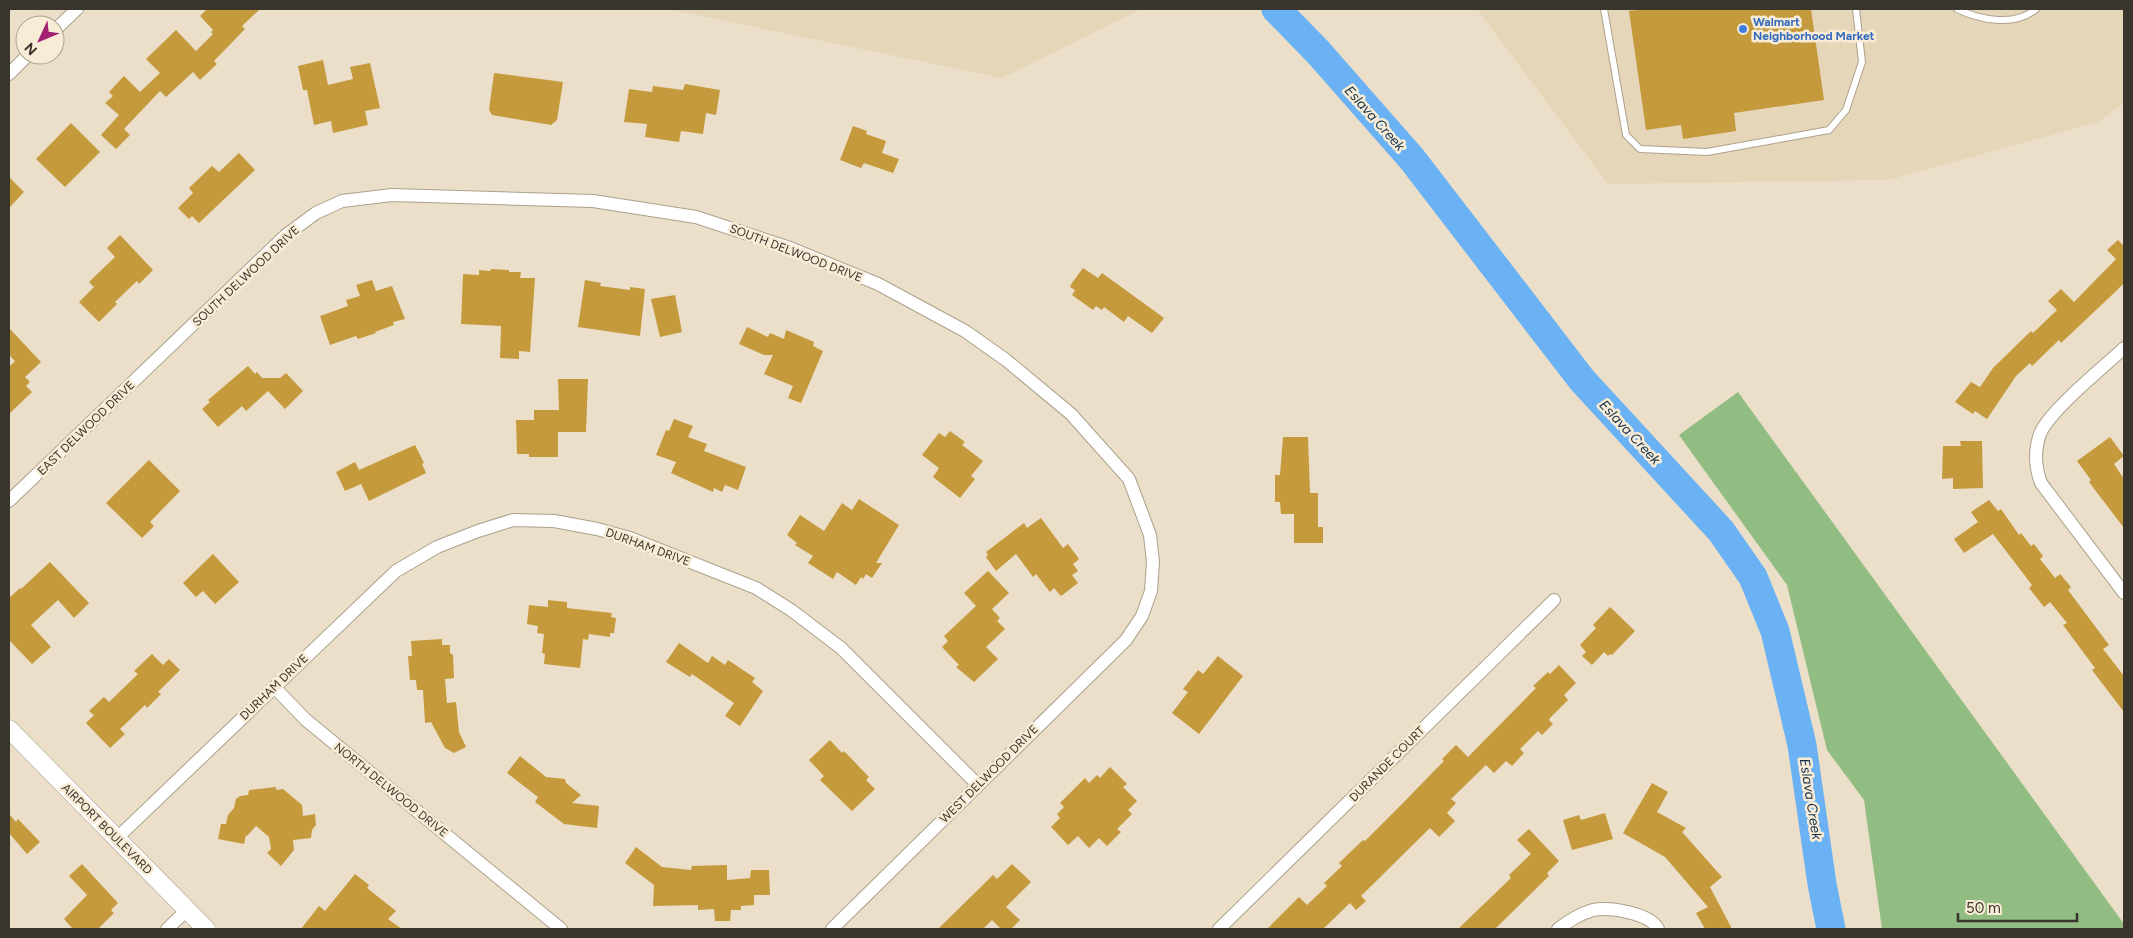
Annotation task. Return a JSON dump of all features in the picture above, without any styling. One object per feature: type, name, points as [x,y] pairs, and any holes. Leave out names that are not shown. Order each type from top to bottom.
[{"type":"main road","name":"AIRPORT BOULEVARD","points":[[9,729],[206,929]]},
{"type":"street","points":[[65,20],[77,9]]},
{"type":"street","points":[[9,74],[18,65]]},
{"type":"street","name":"SOUTH DELWOOD DRIVE","points":[[162,355],[286,235],[316,213],[342,201],[392,195],[593,201],[696,217],[790,248],[878,284],[965,331],[1006,360],[1071,414],[1129,479],[1141,508],[1150,535],[1153,562],[1152,591],[1142,616]]},
{"type":"street","points":[[2122,590],[2041,483],[2036,467],[2037,446],[2041,432],[2054,414],[2124,348]]},
{"type":"street","name":"EAST DELWOOD DRIVE","points":[[9,501],[162,355]]},
{"type":"street","name":"DURHAM DRIVE","points":[[116,839],[396,571],[437,548],[478,531],[513,520],[554,521],[597,529],[630,538],[756,588],[791,610],[841,648],[978,785]]},
{"type":"street","name":"DURANDE COURT","points":[[1220,929],[1554,600]]},
{"type":"street","name":"WEST DELWOOD DRIVE","points":[[832,929],[1126,640],[1142,616]]},
{"type":"street","name":"NORTH DELWOOD DRIVE","points":[[274,687],[306,720],[561,929]]},
{"type":"street","points":[[167,929],[187,910]]},
{"type":"street","points":[[1558,929],[1571,919],[1594,910],[1641,915],[1655,923],[1658,929]]},
{"type":"lane","points":[[1604,9],[1626,135],[1640,149],[1707,152],[1829,130],[1846,110],[1862,62],[1856,9]]},
{"type":"lane","points":[[1957,9],[1995,21],[2028,16],[2036,9]]},
{"type":"shaded area","points":[[668,9],[1141,9],[1002,78]]},
{"type":"shaded area","points":[[1477,9],[2124,9],[2124,103],[2098,122],[1888,180],[1608,184]]},
{"type":"green space","points":[[1738,392],[2124,924],[2124,929],[1882,929],[1864,800],[1827,750],[1787,585],[1679,435]]},
{"type":"building","points":[[207,9],[260,9],[242,26],[245,29],[214,61],[217,64],[200,80],[193,72],[166,97],[160,91],[124,129],[130,135],[116,149],[101,135],[119,115],[105,103],[113,96],[109,92],[124,76],[140,92],[160,73],[146,59],[176,30],[196,51],[213,34],[211,32],[213,30],[200,16]]},
{"type":"building","points":[[1644,9],[1811,9],[1824,100],[1734,113],[1736,131],[1683,139],[1681,125],[1646,130],[1629,11]]},
{"type":"building","points":[[323,60],[328,85],[353,79],[350,67],[370,63],[380,108],[365,111],[368,125],[333,133],[331,121],[314,125],[307,90],[303,90],[298,66]]},
{"type":"building","points":[[494,73],[563,82],[557,120],[551,125],[492,115],[489,110]]},
{"type":"building","points":[[685,84],[720,90],[716,115],[706,113],[703,134],[681,131],[679,142],[645,137],[647,124],[624,122],[629,89],[652,92],[653,86],[683,90]]},
{"type":"building","points":[[71,123],[100,152],[65,187],[36,159]]},
{"type":"building","points":[[853,126],[867,131],[866,134],[886,141],[882,153],[899,159],[893,173],[864,163],[861,168],[840,160]]},
{"type":"building","points":[[239,153],[255,170],[199,223],[192,216],[189,219],[178,208],[193,193],[189,188],[212,166],[219,172]]},
{"type":"building","points":[[9,177],[24,192],[9,208]]},
{"type":"building","points":[[120,235],[153,270],[139,284],[137,281],[115,302],[117,304],[99,322],[79,302],[94,287],[89,282],[115,257],[107,248]]},
{"type":"building","points":[[2118,240],[2124,246],[2124,283],[2112,295],[2061,343],[2059,340],[2032,366],[2030,363],[2016,376],[1987,419],[1975,411],[1973,414],[1955,402],[1971,382],[1980,387],[1993,368],[2031,331],[2033,333],[2057,310],[2048,301],[2061,289],[2074,302],[2116,259],[2107,250]]},
{"type":"building","points":[[1083,268],[1098,278],[1102,273],[1164,318],[1152,333],[1128,316],[1124,322],[1104,307],[1102,310],[1096,306],[1093,310],[1072,295],[1075,290],[1070,287]]},
{"type":"building","points":[[491,269],[521,272],[520,278],[535,278],[530,352],[519,351],[519,359],[500,358],[501,326],[461,324],[463,274],[479,275],[479,270],[490,271]]},
{"type":"building","points":[[372,280],[376,291],[392,286],[405,319],[393,322],[394,325],[376,333],[358,339],[356,336],[330,345],[320,316],[348,306],[346,300],[360,296],[356,285]]},
{"type":"building","points":[[585,280],[601,283],[600,286],[630,290],[630,287],[645,289],[640,336],[578,327]]},
{"type":"building","points":[[675,295],[682,332],[660,337],[651,299]]},
{"type":"building","points":[[747,327],[768,337],[770,333],[784,339],[786,330],[814,342],[813,346],[823,351],[801,403],[788,398],[793,386],[764,374],[773,355],[764,355],[739,344]]},
{"type":"building","points":[[9,328],[41,362],[25,377],[30,382],[26,386],[32,392],[9,414],[9,367],[15,361],[9,355]]},
{"type":"building","points":[[248,366],[255,374],[257,372],[262,378],[280,378],[286,373],[303,391],[285,409],[268,391],[246,411],[242,406],[218,427],[202,409],[210,402],[208,400]]},
{"type":"building","points":[[558,379],[588,379],[586,432],[558,432],[558,457],[529,457],[529,454],[517,454],[516,420],[534,420],[534,410],[559,410]]},
{"type":"building","points":[[674,419],[693,426],[688,437],[707,444],[704,451],[746,467],[738,490],[725,485],[722,492],[714,488],[713,492],[671,473],[676,462],[656,455],[666,430],[669,431]]},
{"type":"building","points":[[950,431],[965,442],[962,445],[983,461],[971,476],[975,479],[960,498],[933,477],[939,468],[922,455],[939,433],[945,437]]},
{"type":"building","points":[[1283,437],[1308,437],[1310,493],[1318,493],[1318,527],[1323,527],[1323,543],[1294,543],[1294,514],[1281,514],[1280,502],[1275,502],[1275,475],[1280,475]]},
{"type":"building","points":[[2110,437],[2124,456],[2114,464],[2124,479],[2124,528],[2089,482],[2091,480],[2077,461]]},
{"type":"building","points":[[1960,441],[1982,441],[1983,488],[1953,489],[1953,478],[1942,479],[1943,446],[1961,446]]},
{"type":"building","points":[[415,445],[424,463],[422,464],[426,473],[369,501],[361,484],[345,491],[336,472],[355,462],[359,470]]},
{"type":"building","points":[[149,460],[180,491],[150,522],[154,526],[142,538],[106,503]]},
{"type":"building","points":[[859,499],[899,525],[876,563],[882,563],[872,578],[866,574],[863,579],[861,577],[856,585],[837,572],[833,579],[808,563],[813,556],[795,545],[797,543],[787,535],[800,515],[824,531],[842,503],[852,510]]},
{"type":"building","points":[[1989,500],[1998,511],[2001,509],[2019,535],[2021,533],[2031,546],[2034,544],[2043,556],[2040,559],[2055,578],[2060,574],[2071,587],[2068,590],[2109,645],[2103,649],[2124,676],[2124,712],[2092,670],[2095,668],[2063,625],[2067,623],[2050,602],[2044,607],[2029,588],[2032,585],[1993,534],[1964,553],[1954,539],[1978,522],[1971,512]]},
{"type":"building","points":[[1041,518],[1063,548],[1068,544],[1079,559],[1073,564],[1078,571],[1072,575],[1078,583],[1061,596],[1054,588],[1050,592],[1036,574],[1033,577],[1016,554],[996,571],[986,557],[988,555],[986,552],[1024,523],[1027,528]]},
{"type":"building","points":[[213,554],[239,582],[215,604],[203,591],[196,597],[183,583]]},
{"type":"building","points":[[50,562],[89,603],[74,618],[58,600],[31,625],[51,647],[32,664],[9,640],[9,598]]},
{"type":"building","points":[[988,571],[1009,593],[992,609],[1000,618],[997,621],[1005,629],[986,647],[998,659],[974,682],[956,667],[959,665],[942,647],[948,641],[944,636],[976,606],[964,593]]},
{"type":"building","points":[[548,600],[567,602],[567,608],[612,613],[611,617],[616,618],[614,633],[610,633],[610,637],[589,634],[588,640],[583,639],[580,668],[544,664],[545,654],[542,653],[544,634],[537,633],[538,626],[527,624],[529,605],[548,607]]},
{"type":"building","points":[[1610,607],[1635,631],[1612,655],[1608,656],[1604,652],[1592,665],[1582,656],[1586,652],[1580,645],[1596,628],[1593,625]]},
{"type":"building","points":[[442,639],[442,645],[450,645],[450,653],[453,655],[454,678],[445,679],[447,703],[456,702],[459,732],[466,747],[454,753],[445,748],[431,722],[425,723],[423,690],[417,690],[416,680],[410,680],[408,656],[412,656],[411,641]]},
{"type":"building","points":[[679,643],[708,663],[712,656],[725,665],[728,660],[755,678],[752,682],[763,691],[740,726],[725,716],[734,703],[692,674],[690,677],[666,662]]},
{"type":"building","points":[[152,654],[163,665],[169,659],[180,670],[158,692],[161,694],[147,708],[145,705],[120,729],[125,734],[110,748],[86,723],[94,715],[89,711],[104,697],[109,702],[138,674],[134,671]]},
{"type":"building","points":[[1218,656],[1243,676],[1199,734],[1172,713],[1188,692],[1183,689],[1198,670],[1203,674]]},
{"type":"building","points":[[1559,665],[1576,683],[1564,695],[1568,700],[1550,718],[1549,720],[1553,724],[1542,735],[1538,731],[1520,749],[1524,753],[1512,766],[1506,761],[1494,773],[1486,765],[1451,799],[1456,803],[1447,813],[1455,821],[1439,837],[1430,828],[1361,896],[1366,901],[1356,910],[1350,903],[1323,929],[1267,929],[1299,897],[1307,905],[1327,886],[1324,883],[1342,866],[1339,863],[1363,840],[1365,841],[1404,802],[1444,761],[1442,759],[1456,745],[1468,757],[1536,688],[1533,686]]},
{"type":"building","points":[[830,740],[842,753],[844,751],[869,777],[866,780],[875,789],[852,811],[820,780],[824,776],[809,760]]},
{"type":"building","points":[[520,756],[546,777],[565,779],[566,783],[581,795],[572,803],[599,806],[597,828],[564,824],[535,802],[538,797],[507,773]]},
{"type":"building","points":[[1110,767],[1127,784],[1123,787],[1137,801],[1128,810],[1132,814],[1117,829],[1121,832],[1107,846],[1099,838],[1089,848],[1078,836],[1068,845],[1051,827],[1060,818],[1057,814],[1064,807],[1060,803],[1085,778],[1089,783],[1097,775],[1100,778]]},
{"type":"building","points":[[1652,783],[1668,792],[1657,812],[1686,828],[1682,832],[1722,877],[1710,887],[1732,929],[1705,929],[1696,913],[1708,907],[1665,857],[1623,833]]},
{"type":"building","points":[[276,787],[276,790],[283,789],[302,805],[303,816],[315,814],[316,825],[312,830],[311,838],[293,840],[294,850],[281,866],[267,853],[271,849],[269,837],[256,826],[246,835],[244,844],[218,839],[221,824],[226,824],[236,799],[240,796],[248,795],[249,790]]},
{"type":"building","points":[[1605,813],[1613,839],[1572,850],[1563,820],[1579,815],[1581,820]]},
{"type":"building","points":[[9,814],[16,822],[18,819],[40,842],[27,854],[9,833]]},
{"type":"building","points":[[1529,829],[1559,861],[1547,873],[1549,876],[1495,929],[1458,929],[1511,878],[1509,875],[1531,854],[1517,840]]},
{"type":"building","points":[[636,847],[662,867],[691,870],[692,866],[727,865],[727,880],[750,878],[751,870],[769,870],[770,895],[754,895],[754,905],[741,906],[741,910],[731,910],[730,921],[715,921],[714,909],[698,910],[698,905],[653,906],[654,885],[625,863]]},
{"type":"building","points":[[82,864],[118,903],[111,910],[114,913],[98,929],[73,929],[64,919],[87,895],[69,876]]},
{"type":"building","points":[[1012,864],[1031,882],[1006,907],[1020,920],[1011,929],[1001,929],[992,920],[983,929],[938,929],[993,875],[997,879]]},
{"type":"building","points":[[355,874],[369,885],[367,888],[396,911],[388,919],[402,929],[301,929],[319,906],[325,911]]},
{"type":"waterway","name":"Eslava Creek","points":[[1276,9],[1318,52],[1412,159],[1582,380],[1721,531],[1753,577],[1775,631],[1802,745],[1822,884],[1831,929]]},
{"type":"place","name":"Walmart Neighborhood Market","points":[[1743,29]]}]
